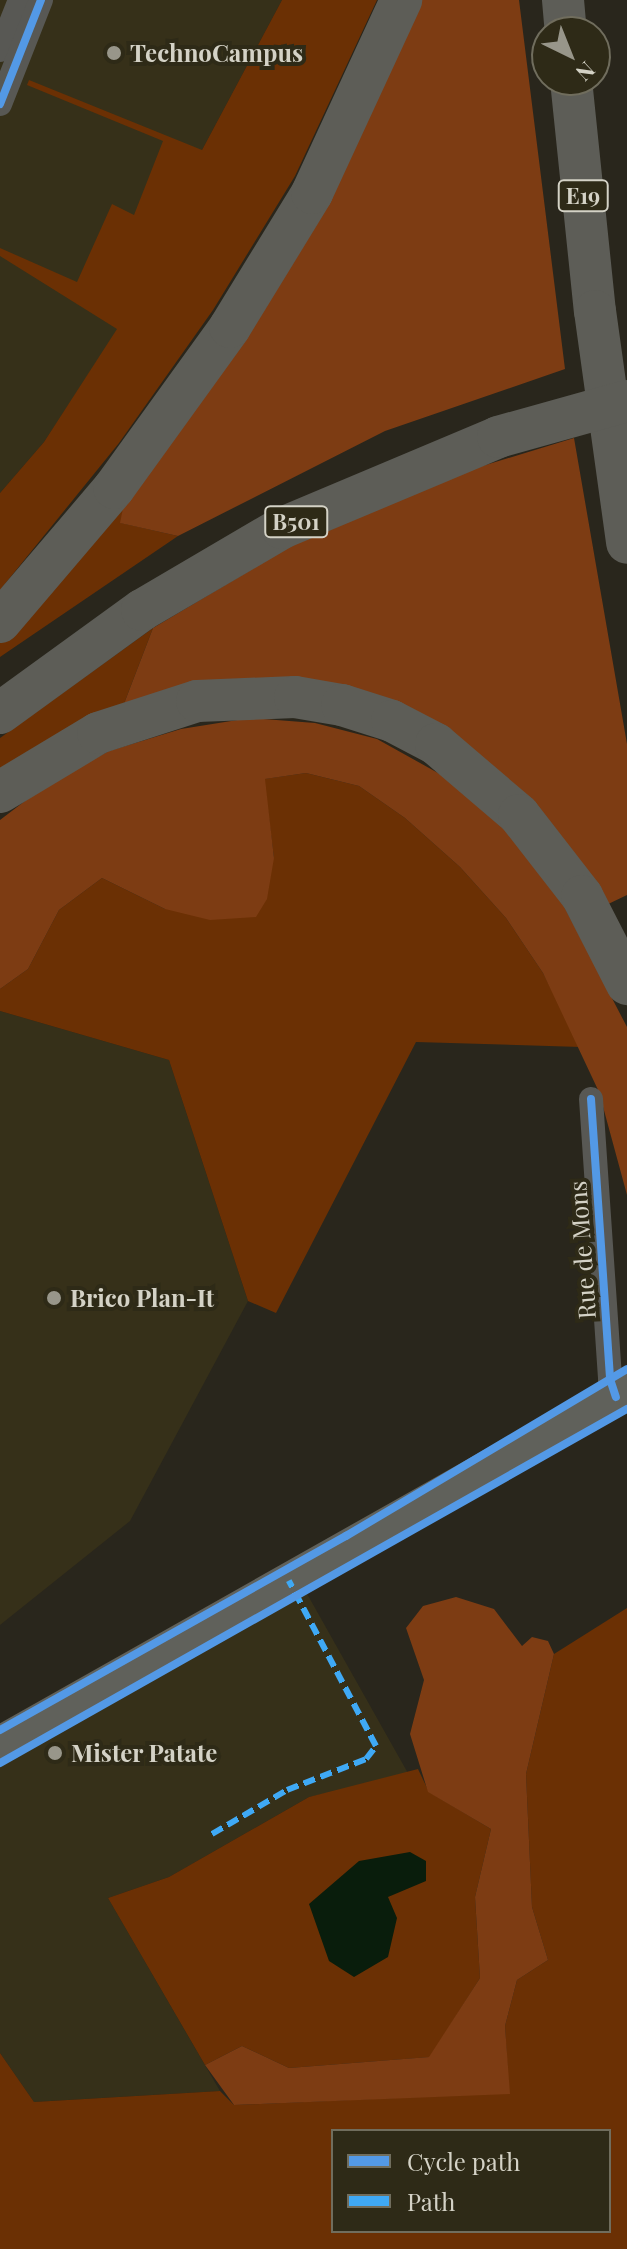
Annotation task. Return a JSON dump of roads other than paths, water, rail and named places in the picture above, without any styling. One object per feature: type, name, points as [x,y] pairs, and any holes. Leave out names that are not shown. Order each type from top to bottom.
[{"type":"highway","points":[[0,622],[114,488],[230,327],[312,193],[401,0]]},
{"type":"highway","name":"E19","points":[[573,96],[595,311],[627,543]]},
{"type":"highway","name":"B501","points":[[0,679],[147,576],[318,481],[464,421],[627,374]]},
{"type":"highway","name":"B501","points":[[0,713],[142,610],[282,528],[498,437],[627,401]]},
{"type":"highway","points":[[0,792],[98,733],[197,701],[295,697],[342,705],[392,721],[436,744],[519,815],[582,896],[627,984]]},
{"type":"main road","name":"Rue de Mons","points":[[0,1745],[622,1394]]},
{"type":"street","points":[[0,50],[20,0]]},
{"type":"street","points":[[0,104],[41,0]]},
{"type":"street","name":"Rue de Mons","points":[[591,1099],[610,1379],[622,1394]]},
{"type":"place","name":"TechnoCampus","points":[[114,53]]},
{"type":"place","name":"Brico Plan-It","points":[[54,1298]]},
{"type":"place","name":"Mister Patate","points":[[55,1753]]}]
